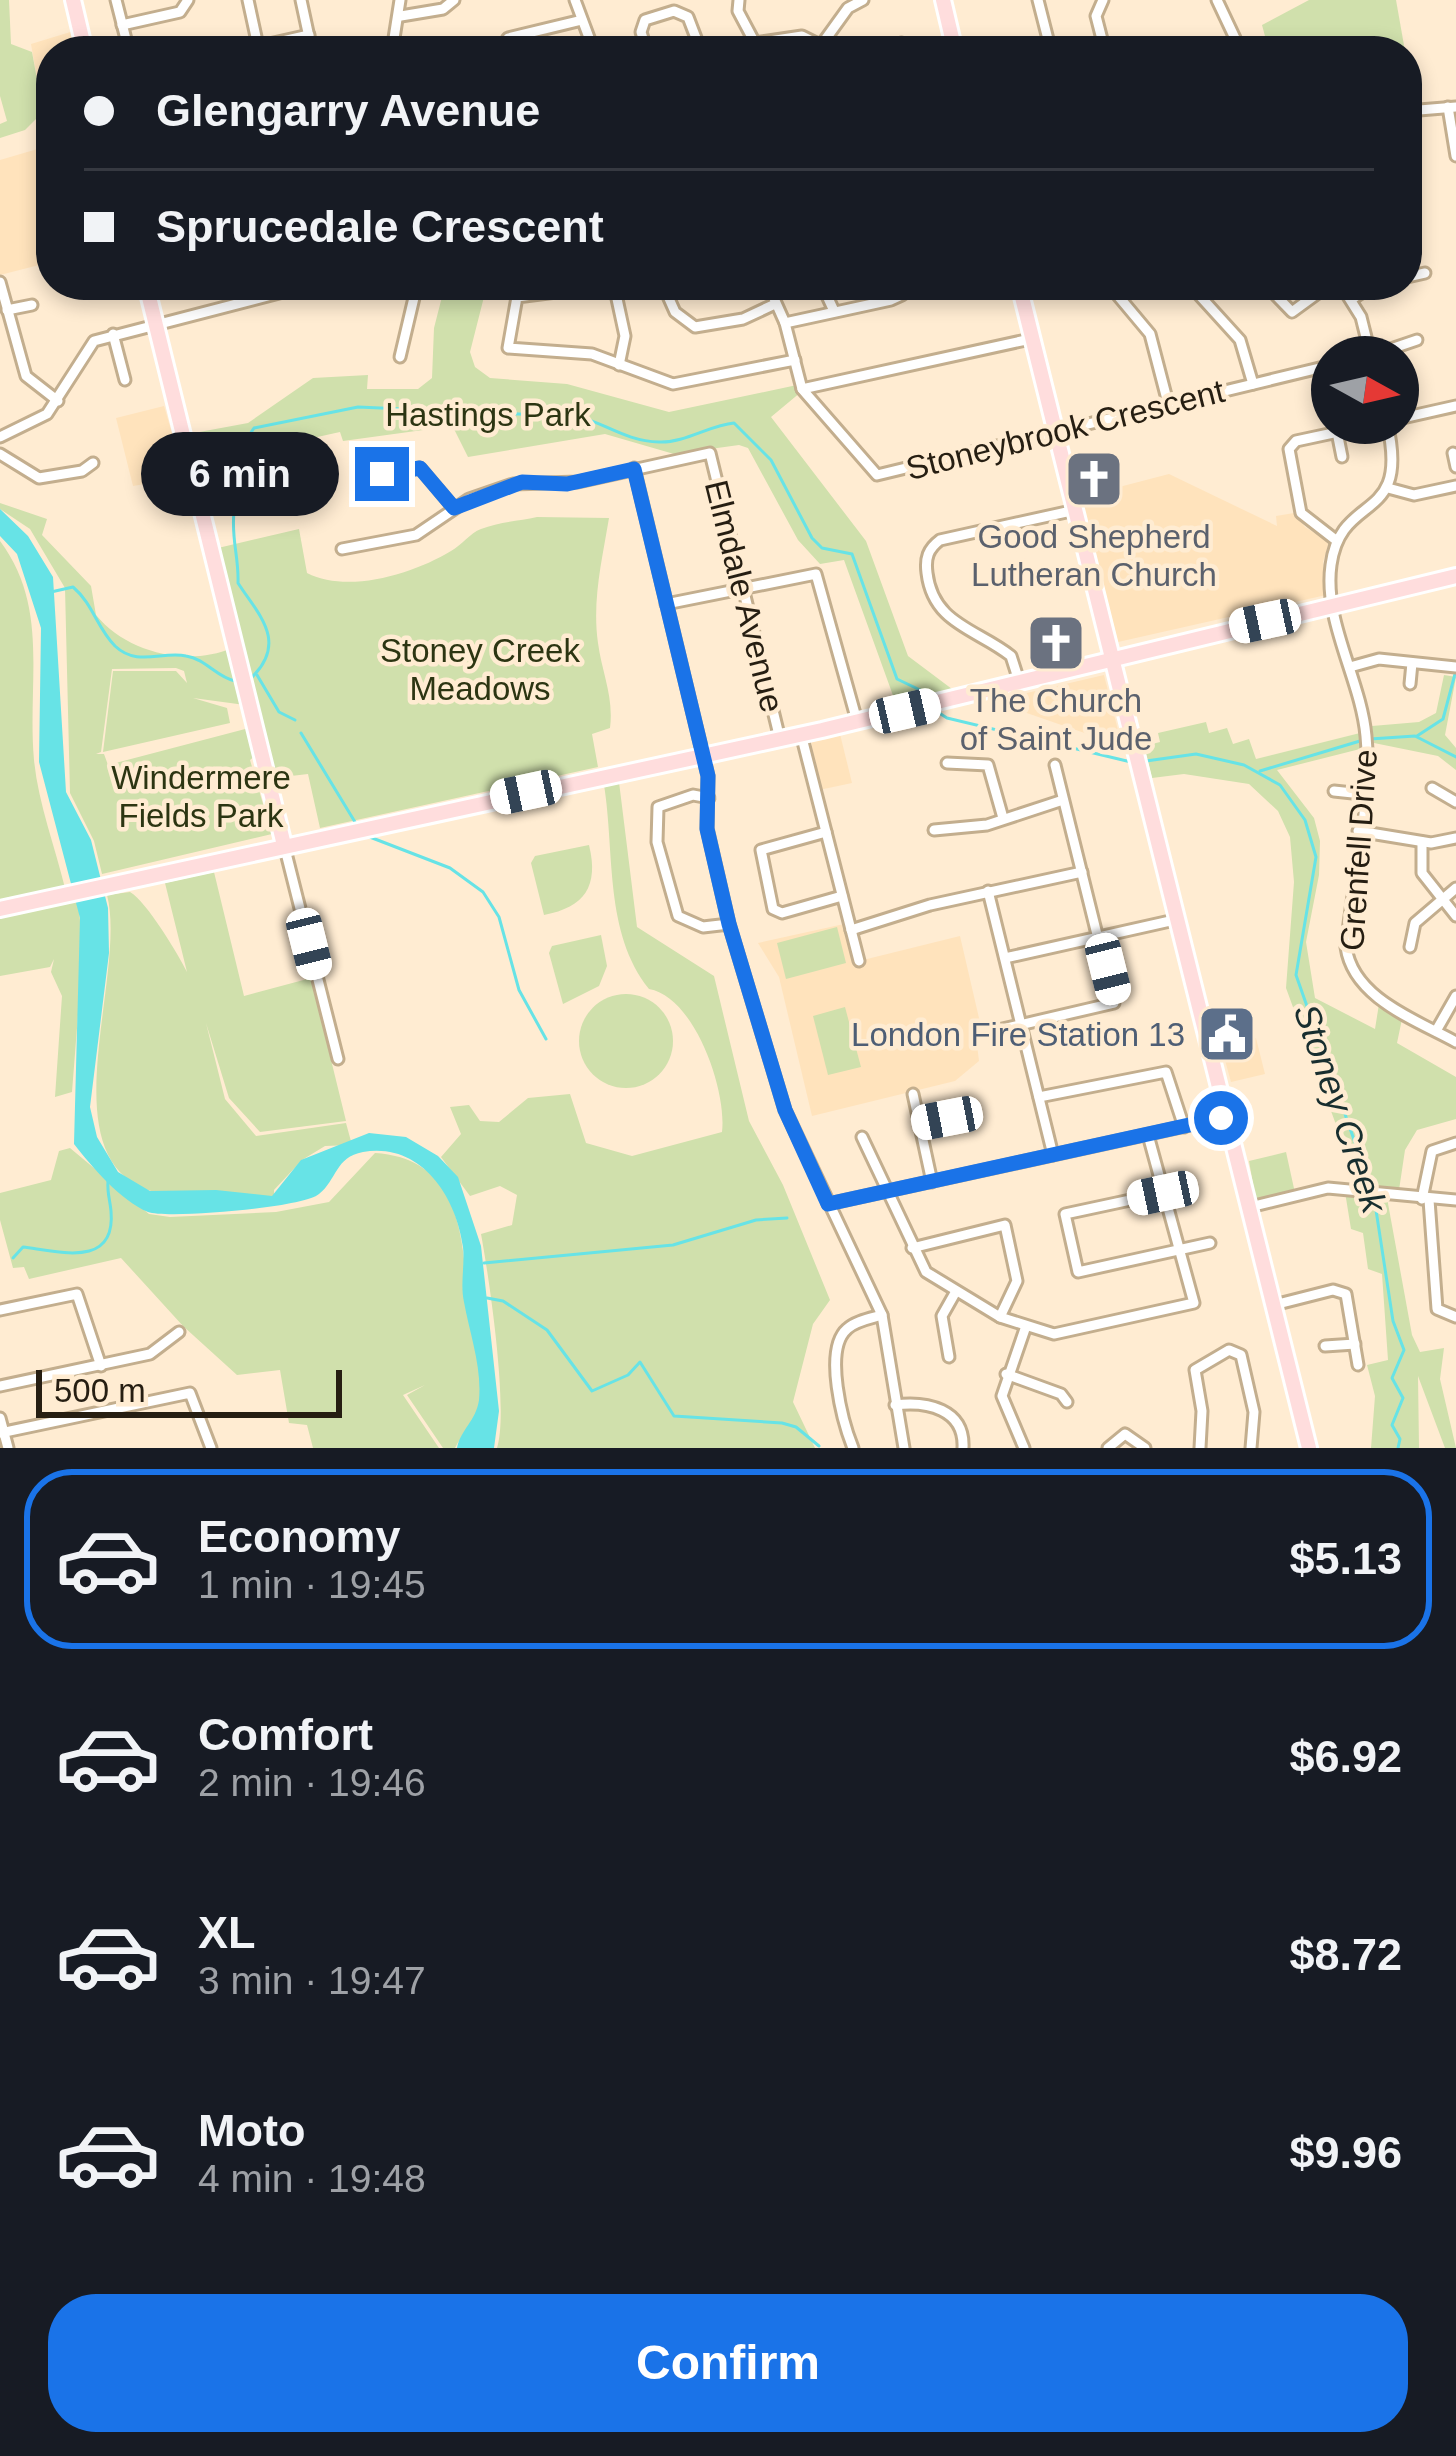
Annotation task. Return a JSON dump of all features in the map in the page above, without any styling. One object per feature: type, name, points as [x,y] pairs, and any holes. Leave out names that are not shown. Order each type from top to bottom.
[{"type":"main road","points":[[73,0],[82,36]]},
{"type":"main road","points":[[946,0],[954,36]]},
{"type":"main road","points":[[150,300],[284,845]]},
{"type":"main road","points":[[1019,300],[1179,919],[1309,1448]]},
{"type":"main road","points":[[1020,300],[1110,660]]},
{"type":"main road","points":[[0,909],[905,711],[1456,576]]},
{"type":"street","points":[[116,0],[125,36]]},
{"type":"street","points":[[122,25],[180,12],[188,0]]},
{"type":"street","points":[[248,0],[256,36]]},
{"type":"street","points":[[301,0],[308,35],[303,36]]},
{"type":"street","points":[[396,36],[400,0]]},
{"type":"street","points":[[401,16],[419,16],[454,0]]},
{"type":"street","points":[[575,0],[588,36]]},
{"type":"street","points":[[740,0],[738,11],[751,36]]},
{"type":"street","points":[[826,36],[844,4],[863,0]]},
{"type":"street","points":[[1038,0],[1047,36]]},
{"type":"street","points":[[1102,0],[1096,16],[1102,36]]},
{"type":"street","points":[[1217,0],[1234,36]]},
{"type":"street","points":[[642,36],[645,20],[674,11],[688,17],[695,36]]},
{"type":"street","points":[[516,36],[582,20]]},
{"type":"street","points":[[1422,109],[1452,106],[1456,156]]},
{"type":"street","points":[[0,282],[26,376],[58,401]]},
{"type":"street","points":[[0,437],[29,426],[58,401],[94,341],[251,300]]},
{"type":"street","points":[[400,357],[413,300]]},
{"type":"street","points":[[516,300],[506,341],[515,351],[577,351],[673,384],[795,360]]},
{"type":"street","points":[[617,300],[625,336],[620,365]]},
{"type":"street","points":[[670,300],[675,312],[695,327],[743,319],[775,304]]},
{"type":"street","name":"Stoneybrook Crescent","points":[[774,300],[785,323],[802,389],[877,476],[1311,370]]},
{"type":"street","points":[[829,300],[834,311]]},
{"type":"street","points":[[785,323],[891,300]]},
{"type":"street","points":[[1122,300],[1150,334],[1168,404]]},
{"type":"street","points":[[1204,300],[1240,340],[1253,384]]},
{"type":"street","points":[[1280,300],[1292,312],[1308,300]]},
{"type":"street","points":[[1352,300],[1363,336]]},
{"type":"street","points":[[8,310],[32,305]]},
{"type":"street","points":[[113,334],[125,380]]},
{"type":"street","points":[[802,389],[1026,340]]},
{"type":"street","points":[[1419,414],[1456,406]]},
{"type":"street","points":[[1311,438],[1296,441],[1288,460],[1301,514],[1337,541],[1388,488],[1396,465],[1390,444]]},
{"type":"street","points":[[1339,444],[1342,457]]},
{"type":"street","name":"Elmdale Avenue","points":[[634,469],[710,453],[780,739]]},
{"type":"street","points":[[1453,453],[1456,467]]},
{"type":"street","points":[[0,454],[39,478],[82,471],[93,463]]},
{"type":"street","points":[[382,474],[420,468],[454,508]]},
{"type":"street","points":[[342,549],[416,535],[454,508],[522,482],[567,484],[634,469],[703,755],[710,798],[707,829],[729,924],[785,1110],[882,1315],[904,1448]]},
{"type":"street","points":[[1388,488],[1414,495],[1456,487]]},
{"type":"street","points":[[1020,684],[1011,656],[942,614],[927,576],[927,556],[940,540],[1071,511]]},
{"type":"street","name":"Grenfell Drive","points":[[1337,541],[1330,578],[1334,605],[1366,731],[1346,947],[1351,970],[1367,990],[1456,1042]]},
{"type":"street","points":[[666,604],[816,574],[857,721]]},
{"type":"street","points":[[1350,668],[1379,659],[1456,668]]},
{"type":"street","points":[[1410,684],[1412,663]]},
{"type":"street","points":[[801,734],[859,961]]},
{"type":"street","points":[[947,763],[988,765],[1004,818]]},
{"type":"street","points":[[985,1033],[1114,1003],[1054,765]]},
{"type":"street","points":[[1432,788],[1456,802]]},
{"type":"street","points":[[1334,791],[1362,794]]},
{"type":"street","points":[[710,798],[693,796],[658,807],[658,842],[678,916],[703,927],[729,924]]},
{"type":"street","points":[[934,830],[1004,818],[1063,800]]},
{"type":"street","points":[[1358,831],[1422,842],[1456,838]]},
{"type":"street","points":[[826,832],[761,850],[773,909],[782,913],[842,896]]},
{"type":"street","points":[[1422,842],[1422,873],[1456,916]]},
{"type":"street","points":[[284,845],[338,1059]]},
{"type":"street","points":[[851,930],[1082,872]]},
{"type":"street","points":[[1410,947],[1414,923],[1456,888]]},
{"type":"street","points":[[988,892],[1053,1155]]},
{"type":"street","points":[[1005,958],[1179,919]]},
{"type":"street","points":[[1436,1031],[1456,996]]},
{"type":"street","points":[[1039,1097],[1166,1072],[1184,1127]]},
{"type":"street","points":[[913,1094],[932,1181]]},
{"type":"street","points":[[920,1123],[974,1112]]},
{"type":"street","points":[[828,1204],[1227,1117]]},
{"type":"street","points":[[862,1137],[926,1272],[955,1294],[1000,1317],[1063,1333],[1190,1308],[1194,1298],[1148,1135]]},
{"type":"street","points":[[1456,1143],[1432,1151],[1426,1199],[1437,1310],[1456,1317]]},
{"type":"street","points":[[1250,1207],[1328,1188],[1456,1200]]},
{"type":"street","points":[[1163,1193],[1065,1214],[1074,1267],[1083,1273],[1210,1243]]},
{"type":"street","points":[[912,1248],[944,1236],[1005,1225],[1017,1281],[1000,1317]]},
{"type":"street","points":[[1274,1305],[1339,1290],[1349,1299],[1358,1364]]},
{"type":"street","points":[[0,1310],[77,1294],[100,1366]]},
{"type":"street","points":[[949,1357],[942,1316],[955,1294]]},
{"type":"street","points":[[853,1448],[836,1393],[842,1340],[850,1326],[882,1315]]},
{"type":"street","points":[[1024,1448],[1002,1396],[1026,1326]]},
{"type":"street","points":[[0,1386],[152,1353],[179,1331]]},
{"type":"street","points":[[1325,1346],[1355,1344]]},
{"type":"street","points":[[1200,1448],[1202,1411],[1195,1370],[1229,1350],[1241,1355],[1252,1402],[1250,1448]]},
{"type":"street","points":[[1006,1374],[1061,1394],[1067,1402]]},
{"type":"street","points":[[2,1432],[190,1393],[211,1448]]},
{"type":"street","points":[[895,1405],[913,1403],[949,1413],[962,1430],[963,1448]]},
{"type":"street","points":[[0,1418],[8,1448]]},
{"type":"street","points":[[1108,1448],[1125,1434],[1145,1448]]},
{"type":"shaded area","points":[[36,149],[36,266],[0,275],[0,160]]},
{"type":"shaded area","points":[[164,406],[185,477],[133,486],[116,418]]},
{"type":"shaded area","points":[[1169,474],[1277,526],[1276,516],[1294,513],[1305,527],[1329,542],[1323,562],[1326,595],[1118,642],[1083,503],[1095,501],[1100,492]]},
{"type":"shaded area","points":[[1104,675],[1122,746],[992,701]]},
{"type":"shaded area","points":[[840,734],[852,783],[819,790],[811,740]]},
{"type":"shaded area","points":[[844,924],[847,936],[856,934],[863,960],[960,936],[982,1031],[976,1037],[979,1061],[955,1081],[812,1116],[779,977],[758,943]]},
{"type":"shaded area","points":[[1240,1015],[1246,1040],[1256,1038],[1265,1074],[1231,1082],[1214,1020]]},
{"type":"green space","points":[[0,0],[9,0],[11,44],[32,52],[36,119],[25,130],[0,138],[0,124],[7,121],[0,96]]},
{"type":"green space","points":[[1309,0],[1396,0],[1402,36],[1265,36],[1262,25]]},
{"type":"green space","name":"Hastings Park","points":[[441,300],[483,300],[470,352],[475,367],[490,378],[567,384],[669,412],[797,385],[801,392],[771,417],[866,541],[908,656],[952,689],[895,701],[844,560],[820,564],[798,540],[748,448],[739,445],[674,454],[605,434],[468,457],[454,429],[445,427],[343,441],[340,432],[290,443],[270,459],[200,476],[194,433],[248,423],[313,378],[368,375],[367,389],[418,389],[432,378],[434,328]]},
{"type":"green space","name":"Windermere Fields Park","points":[[0,503],[47,519],[42,535],[91,586],[96,615],[124,639],[178,656],[232,648],[245,705],[193,698],[227,708],[230,723],[103,752],[113,671],[176,671],[187,683],[184,671],[176,668],[112,669],[101,752],[96,754],[104,754],[108,765],[249,728],[256,755],[250,760],[272,834],[102,874],[94,841],[70,793],[65,588],[30,529],[0,509]]},
{"type":"green space","name":"Stoney Creek Meadows","points":[[537,517],[609,518],[596,612],[611,717],[610,728],[592,734],[598,767],[320,828],[308,774],[274,778],[218,548],[299,529],[307,573],[341,582],[361,581],[418,567],[481,529]]},
{"type":"green space","points":[[0,541],[16,566],[31,619],[34,760],[65,888],[0,901]]},
{"type":"green space","points":[[1444,675],[1456,677],[1445,735],[1456,748],[1456,770],[1438,756],[1374,743],[1372,726],[1419,722],[1436,713]]},
{"type":"green space","points":[[1206,722],[1209,733],[1227,728],[1233,744],[1249,739],[1256,759],[1360,733],[1360,749],[1277,770],[1314,818],[1320,841],[1319,875],[1306,942],[1315,998],[1375,1029],[1379,1004],[1402,1019],[1397,1043],[1456,1077],[1456,1119],[1417,1130],[1405,1150],[1399,1190],[1357,1182],[1286,988],[1294,882],[1290,837],[1278,811],[1249,784],[1184,774],[1152,778],[1144,746],[1160,742],[1158,733]]},
{"type":"green space","points":[[619,782],[637,927],[714,976],[749,1121],[783,1185],[830,1300],[813,1324],[793,1402],[815,1448],[497,1448],[499,1375],[481,1234],[512,1225],[517,1195],[500,1186],[470,1196],[441,1157],[461,1134],[450,1107],[469,1105],[480,1121],[499,1122],[528,1098],[570,1094],[586,1143],[632,1156],[722,1132],[719,1093],[705,1048],[681,1009],[649,989],[625,943],[614,892],[604,785]]},
{"type":"green space","points":[[589,845],[592,872],[586,892],[570,906],[544,915],[531,863],[535,856]]},
{"type":"green space","points":[[214,872],[244,996],[311,978],[346,1121],[260,1132],[229,1098],[206,1023],[225,1099],[256,1136],[346,1123],[352,1145],[325,1146],[302,1160],[274,1190],[274,1198],[198,1198],[154,1192],[122,1174],[104,1144],[97,1106],[111,930],[107,895],[130,892],[137,898],[187,972],[165,883]]},
{"type":"green space","points":[[78,900],[83,951],[72,1092],[55,1097],[62,996],[51,972],[54,959],[50,967],[0,976],[0,917]]},
{"type":"green space","points":[[837,927],[846,963],[786,979],[777,943]]},
{"type":"green space","points":[[601,935],[607,966],[599,986],[563,1004],[549,953],[552,946]]},
{"type":"green space","points":[[626,994],[659,1008],[673,1041],[659,1074],[626,1088],[593,1074],[579,1041],[593,1008]]},
{"type":"green space","points":[[845,1007],[861,1067],[828,1075],[813,1016]]},
{"type":"green space","points":[[70,1148],[149,1214],[170,1217],[276,1212],[329,1202],[375,1153],[405,1159],[428,1171],[443,1189],[461,1236],[481,1375],[477,1415],[455,1448],[443,1448],[407,1395],[425,1385],[403,1395],[439,1448],[313,1448],[307,1425],[289,1423],[280,1370],[237,1375],[183,1326],[121,1258],[29,1279],[24,1267],[13,1268],[0,1220],[0,1193],[51,1180],[59,1151]]},
{"type":"green space","points":[[1286,1152],[1295,1193],[1256,1201],[1249,1161]]},
{"type":"green space","points":[[1345,1192],[1387,1198],[1412,1335],[1420,1352],[1444,1348],[1440,1379],[1456,1448],[1445,1448],[1418,1376],[1419,1448],[1371,1448],[1375,1396],[1367,1365],[1388,1360],[1382,1274],[1368,1269],[1363,1233],[1351,1229]]},
{"type":"water","points":[[0,509],[28,536],[53,577],[66,792],[91,840],[108,908],[109,953],[90,1107],[97,1137],[118,1172],[150,1191],[216,1190],[272,1196],[301,1160],[369,1133],[406,1137],[438,1156],[458,1177],[481,1246],[499,1411],[494,1448],[457,1448],[477,1407],[479,1388],[463,1295],[463,1247],[443,1191],[418,1164],[402,1155],[363,1152],[347,1159],[325,1188],[308,1199],[235,1211],[160,1214],[127,1200],[74,1144],[80,918],[39,762],[41,628],[17,554],[0,536]]},
{"type":"waterway","points":[[250,679],[268,653],[269,640],[261,617],[238,583],[233,522],[251,484],[240,449],[254,428],[358,407],[557,413],[659,442],[734,423],[771,460],[812,538],[822,548],[852,554],[897,679],[920,690],[928,701]]},
{"type":"waterway","name":"Stoney Creek","points":[[51,592],[73,587],[123,652],[193,658],[235,681]]},
{"type":"waterway","points":[[1417,736],[1443,719],[1455,674]]},
{"type":"waterway","points":[[257,675],[279,712],[295,720]]},
{"type":"waterway","name":"Stoney Creek","points":[[933,709],[947,718],[1131,762]]},
{"type":"waterway","points":[[301,733],[355,822]]},
{"type":"waterway","points":[[1370,739],[1415,736],[1456,757]]},
{"type":"waterway","points":[[1260,771],[1360,741]]},
{"type":"waterway","name":"Stoney Creek","points":[[1146,761],[1196,754],[1244,765],[1280,785],[1305,820],[1316,857],[1296,975],[1371,1188]]},
{"type":"waterway","points":[[362,834],[450,868],[483,892],[499,917],[519,990],[546,1039]]},
{"type":"waterway","points":[[13,1258],[23,1247],[83,1252],[105,1241],[111,1211],[108,1181]]},
{"type":"waterway","name":"Stoney Creek","points":[[1374,1197],[1393,1321],[1404,1350],[1392,1378],[1403,1398],[1392,1425],[1400,1439],[1398,1448]]},
{"type":"waterway","points":[[484,1263],[673,1245],[756,1220],[787,1218]]},
{"type":"waterway","points":[[487,1298],[503,1301],[547,1330],[592,1391],[628,1375],[640,1362],[674,1416],[782,1423],[796,1427],[819,1446]]},
{"type":"place","name":"Good Shepherd Lutheran Church","points":[[1094,479]]},
{"type":"place","name":"The Church of Saint Jude","points":[[1056,643]]},
{"type":"place","name":"London Fire Station 13","points":[[1227,1034]]},
{"type":"route","points":[[382,474],[420,468],[454,508],[522,482],[567,484],[634,469],[708,776],[707,829],[729,924],[785,1110],[828,1204],[1221,1118]]}]
